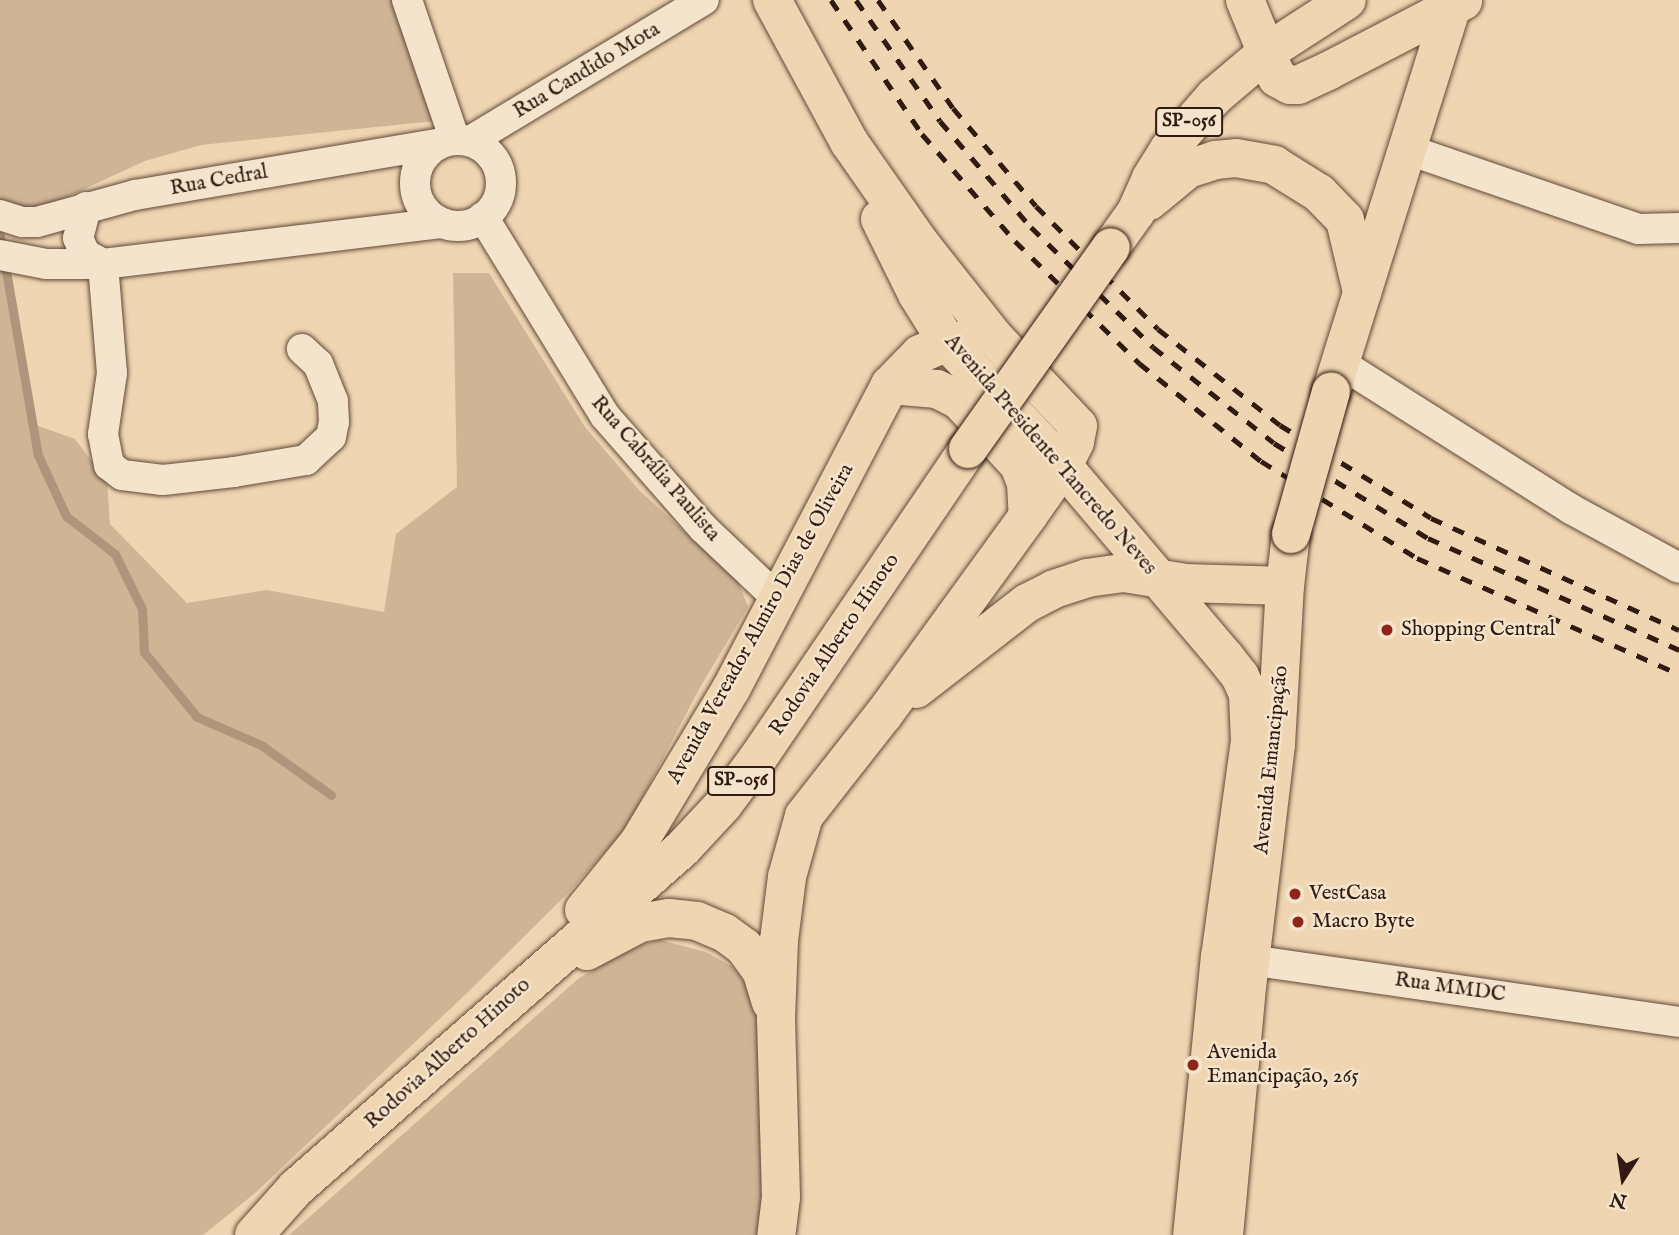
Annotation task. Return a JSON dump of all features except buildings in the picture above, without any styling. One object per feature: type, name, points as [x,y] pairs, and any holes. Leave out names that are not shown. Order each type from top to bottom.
[{"type":"main road","name":"Avenida Presidente Tancredo Neves","points":[[772,0],[849,142],[919,242],[994,337],[1078,426],[1075,442],[1063,466]]},
{"type":"main road","points":[[1245,0],[1277,78],[1290,85],[1298,85],[1457,2]]},
{"type":"main road","name":"Rodovia Alberto Hinoto","points":[[254,1235],[296,1188],[682,849],[723,805],[968,449],[1136,212],[1151,178],[1190,122],[1214,97],[1267,52],[1347,0]]},
{"type":"main road","name":"Avenida Emancipação","points":[[1192,1235],[1235,957],[1279,718],[1285,586],[1291,534],[1406,149],[1457,2]]},
{"type":"main road","name":"Avenida Presidente Tancredo Neves","points":[[849,142],[869,197],[893,247],[917,294],[947,342],[1063,466],[1240,676]]},
{"type":"main road","points":[[1136,212],[1188,169],[1236,158],[1274,165],[1319,194],[1345,219],[1363,294]]},
{"type":"main road","name":"Avenida Vereador Almiro Dias de Oliveira","points":[[524,986],[639,842],[731,689],[890,385],[920,354],[947,342],[994,337]]},
{"type":"main road","points":[[890,385],[937,389],[959,400],[1019,465],[1028,496],[1028,516]]},
{"type":"main road","points":[[776,1235],[781,1198],[776,1018],[779,940],[787,877],[804,816],[884,714],[1063,466]]},
{"type":"main road","points":[[884,714],[1027,603],[1054,589],[1087,578],[1124,573],[1156,576],[1186,583],[1285,586]]},
{"type":"main road","name":"Avenida Emancipação","points":[[1224,1235],[1235,957],[1251,714],[1240,676]]},
{"type":"main road","points":[[524,986],[640,923],[669,918],[697,921],[725,933],[744,947],[761,970],[776,1018]]},
{"type":"main road","points":[[234,1235],[296,1188]]},
{"type":"street","points":[[407,0],[455,141]]},
{"type":"street","name":"Rua Candido Mota","points":[[455,141],[704,0]]},
{"type":"street","points":[[7,257],[46,264],[103,264],[443,223],[457,226],[483,217],[499,195],[499,169],[482,147],[455,141],[424,156],[415,176],[420,204],[443,223]]},
{"type":"street","name":"Rua Cedral","points":[[11,219],[52,219],[135,195],[455,141]]},
{"type":"street","points":[[1406,149],[1638,229],[1679,228]]},
{"type":"street","points":[[86,207],[78,238],[85,254],[103,264]]},
{"type":"street","name":"Rua Cabrália Paulista","points":[[483,217],[604,416],[703,528],[778,599]]},
{"type":"street","points":[[103,264],[112,373],[103,435],[109,465],[122,475],[163,480],[306,460],[331,437],[334,422],[333,401],[318,364],[302,349]]},
{"type":"street","points":[[1336,378],[1679,568]]},
{"type":"street","name":"Rua MMDC","points":[[1235,957],[1679,1022]]},
{"type":"street","points":[[781,1198],[797,1235]]},
{"type":"shaded area","points":[[0,0],[393,0],[445,120],[201,145],[145,161],[0,228]]},
{"type":"shaded area","points":[[0,236],[33,424],[75,439],[107,481],[110,524],[187,603],[267,590],[384,612],[396,534],[457,487],[453,273],[489,273],[585,427],[639,490],[738,581],[748,607],[699,689],[626,829],[567,894],[467,993],[254,1194],[203,1235],[0,1235]]},
{"type":"shaded area","points":[[660,940],[706,952],[733,967],[746,984],[762,1017],[768,1235],[289,1235],[579,978],[636,946]]},
{"type":"waterway","points":[[0,236],[38,455],[66,516],[115,554],[142,609],[144,652],[197,717],[261,745],[331,795]]},
{"type":"railway","points":[[831,0],[922,134],[1015,241],[1139,363],[1261,461],[1417,558],[1679,674]]},
{"type":"railway","points":[[856,0],[940,121],[1031,227],[1153,347],[1274,443],[1428,538],[1679,650]]},
{"type":"railway","points":[[878,0],[953,108],[1036,206],[1158,329],[1280,425],[1431,518],[1679,630]]},
{"type":"place","name":"Shopping Central","points":[[1387,630]]},
{"type":"place","name":"VestCasa","points":[[1295,894]]},
{"type":"place","name":"Macro Byte","points":[[1298,922]]},
{"type":"place","name":"Avenida Emancipação, 265","points":[[1193,1065]]}]
